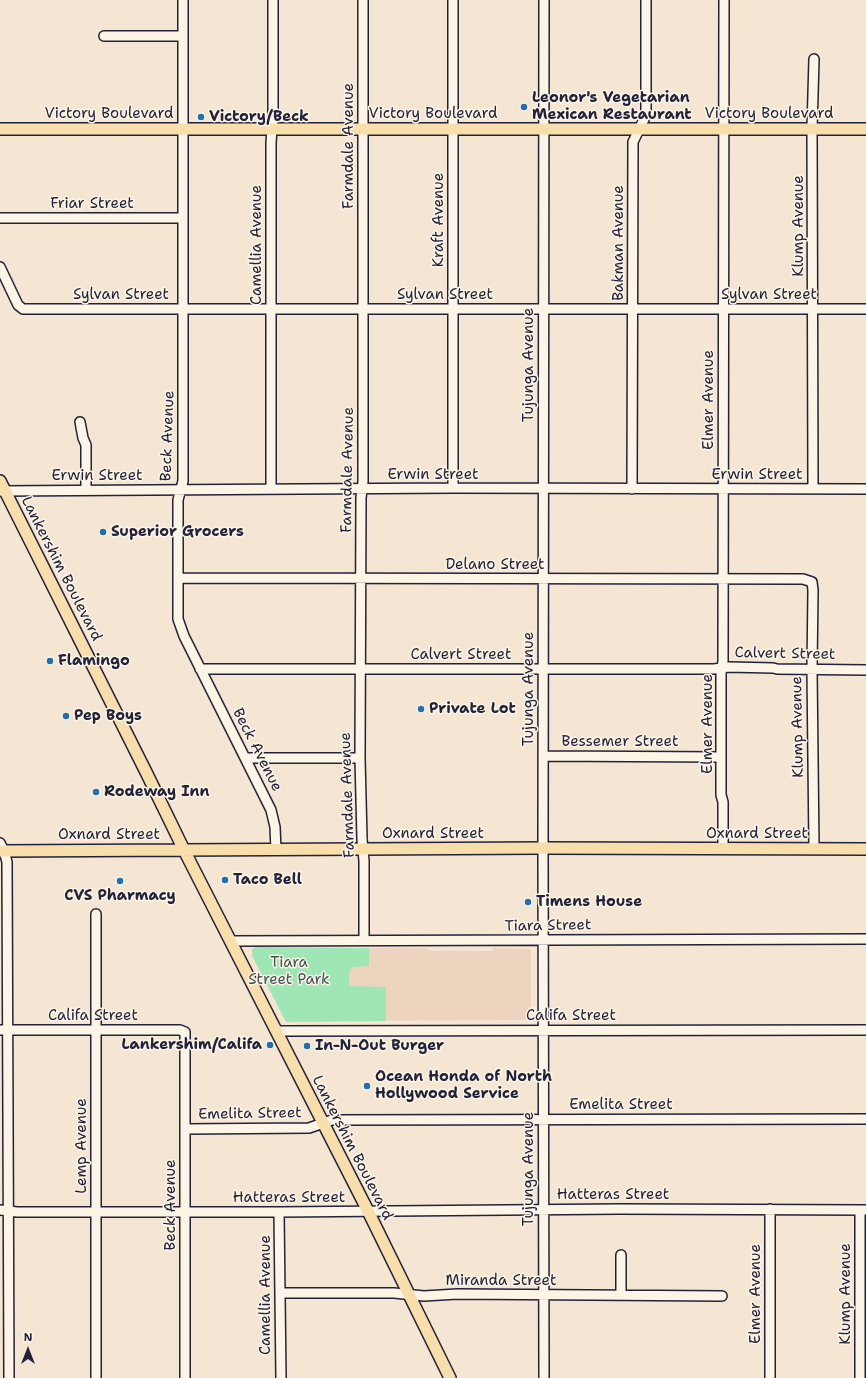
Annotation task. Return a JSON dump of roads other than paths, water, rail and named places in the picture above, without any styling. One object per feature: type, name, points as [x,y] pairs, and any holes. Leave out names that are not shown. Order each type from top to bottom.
[{"type":"main road","name":"Victory Boulevard","points":[[0,129],[866,130]]},
{"type":"main road","name":"Lankershim Boulevard","points":[[2,488],[148,774],[184,850],[322,1123],[368,1211],[450,1378]]},
{"type":"main road","name":"Oxnard Street","points":[[1,848],[184,850],[543,848],[866,849]]},
{"type":"street","name":"Beck Avenue","points":[[183,0],[183,481],[178,500],[178,619],[184,636],[200,669],[271,810],[275,827],[276,850]]},
{"type":"street","name":"Camellia Avenue","points":[[271,489],[273,0]]},
{"type":"street","name":"Farmdale Avenue","points":[[363,0],[363,482],[360,498],[360,758],[362,850],[364,861],[364,940]]},
{"type":"street","name":"Kraft Avenue","points":[[453,0],[453,488]]},
{"type":"street","name":"Tujunga Avenue","points":[[544,0],[544,1378]]},
{"type":"street","name":"Bakman Avenue","points":[[632,489],[633,142],[646,115],[646,0]]},
{"type":"street","name":"Elmer Avenue","points":[[723,848],[721,757],[724,489],[724,0]]},
{"type":"street","points":[[104,36],[183,36]]},
{"type":"street","name":"Klump Avenue","points":[[813,488],[812,129],[814,59]]},
{"type":"street","name":"Friar Street","points":[[0,218],[183,218]]},
{"type":"street","name":"Sylvan Street","points":[[0,266],[18,304],[24,309],[866,309]]},
{"type":"street","points":[[80,422],[86,445],[86,490]]},
{"type":"street","name":"Erwin Street","points":[[2,488],[86,490],[362,490],[453,488],[866,489]]},
{"type":"street","name":"Delano Street","points":[[178,578],[803,579],[812,582]]},
{"type":"street","name":"Klump Avenue","points":[[812,582],[814,849]]},
{"type":"street","name":"Calvert Street","points":[[200,669],[714,669],[729,667],[866,670]]},
{"type":"street","name":"Bessemer Street","points":[[543,756],[721,757]]},
{"type":"street","points":[[245,758],[360,758]]},
{"type":"street","points":[[1,848],[7,862],[4,1030],[4,1211],[8,1378]]},
{"type":"street","name":"Lemp Avenue","points":[[96,914],[96,1378]]},
{"type":"street","name":"Tiara Street","points":[[230,941],[866,940]]},
{"type":"street","name":"Califa Street","points":[[4,1030],[180,1030],[185,1032]]},
{"type":"street","name":"Califa Street","points":[[276,1031],[866,1030]]},
{"type":"street","name":"Beck Avenue","points":[[185,1032],[185,1378]]},
{"type":"street","name":"Emelita Street","points":[[185,1129],[307,1128],[332,1120],[866,1119]]},
{"type":"street","name":"Hatteras Street","points":[[4,1211],[279,1212],[543,1209],[863,1210]]},
{"type":"street","name":"Elmer Avenue","points":[[770,1209],[770,1378]]},
{"type":"street","name":"Klump Avenue","points":[[860,1378],[863,1210]]},
{"type":"street","name":"Camellia Avenue","points":[[279,1212],[281,1378]]},
{"type":"street","points":[[621,1255],[621,1295]]},
{"type":"street","name":"Miranda Street","points":[[280,1293],[408,1294],[424,1296],[457,1294],[722,1296]]},
{"type":"place","name":"Leonor's Vegetarian Mexican Restaurant","points":[[524,107]]},
{"type":"place","name":"Victory/Beck","points":[[201,117]]},
{"type":"place","name":"Superior Grocers","points":[[103,532]]},
{"type":"place","name":"Flamingo","points":[[50,661]]},
{"type":"place","name":"Private Lot","points":[[421,709]]},
{"type":"place","name":"Pep Boys","points":[[66,716]]},
{"type":"place","name":"Rodeway Inn","points":[[96,792]]},
{"type":"place","name":"Taco Bell","points":[[225,880]]},
{"type":"place","name":"CVS Pharmacy","points":[[120,881]]},
{"type":"place","name":"Timens House","points":[[528,902]]},
{"type":"place","name":"Lankershim/Califa","points":[[270,1045]]},
{"type":"place","name":"In-N-Out Burger","points":[[307,1046]]},
{"type":"place","name":"Ocean Honda of North Hollywood Service","points":[[367,1086]]},
{"type":"park label","name":"Tiara Street Park","points":[[289,972]]}]
